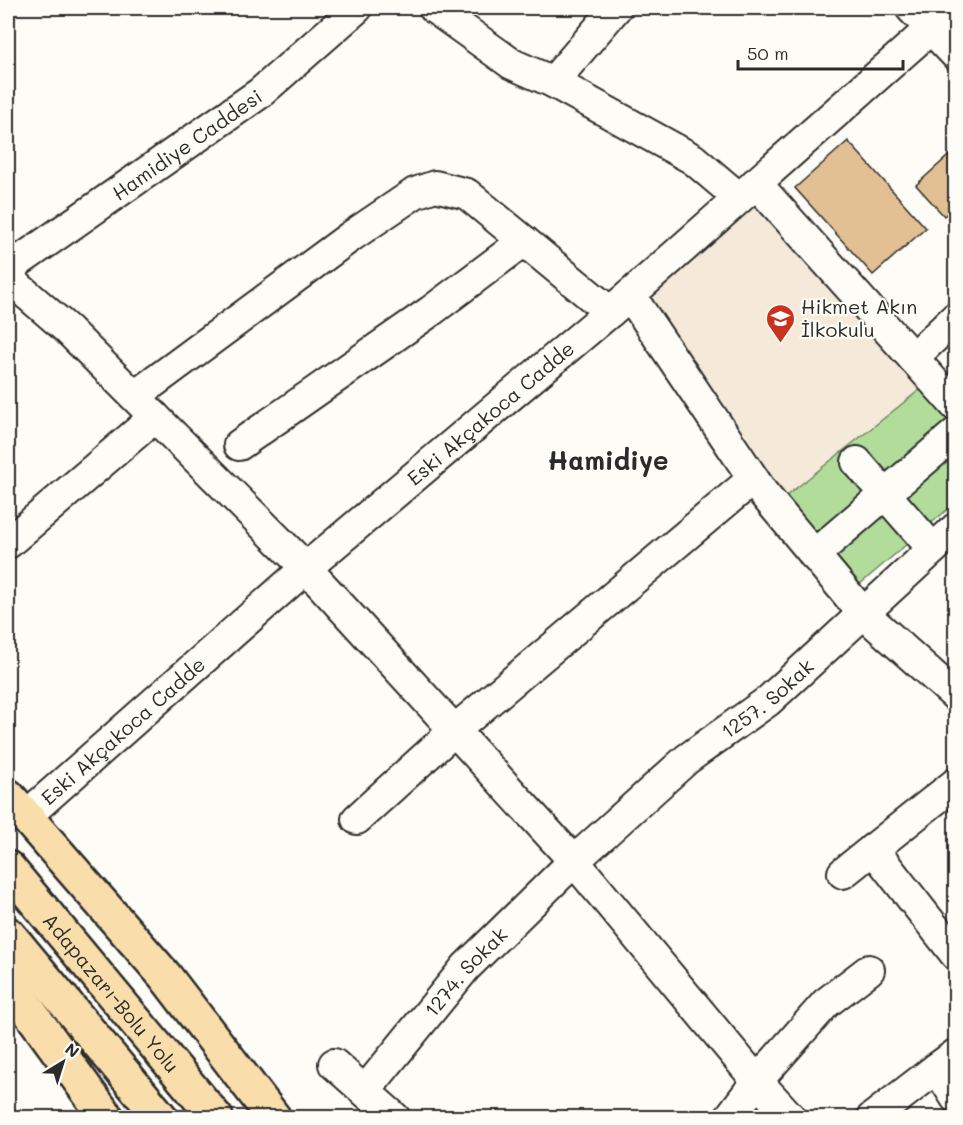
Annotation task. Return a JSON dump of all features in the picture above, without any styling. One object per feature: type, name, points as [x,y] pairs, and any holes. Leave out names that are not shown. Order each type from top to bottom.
[{"type":"highway","points":[[14,814],[160,992],[272,1118]]},
{"type":"highway","name":"Adapazarı-Bolu Yolu","points":[[8,868],[216,1118]]},
{"type":"highway","points":[[8,934],[161,1118]]},
{"type":"highway","points":[[8,982],[107,1118]]},
{"type":"highway","points":[[8,1008],[101,1118]]},
{"type":"street","name":"Hamidiye Caddesi","points":[[8,269],[260,93],[357,8]]},
{"type":"street","points":[[434,8],[512,64],[553,82],[748,191],[913,358],[956,406]]},
{"type":"street","points":[[553,82],[616,8]]},
{"type":"street","name":"Eski Akçakoca Cadde","points":[[14,814],[620,304],[748,191],[921,18],[954,8]]},
{"type":"street","points":[[921,18],[956,55]]},
{"type":"street","points":[[135,396],[341,243],[415,193],[435,186],[467,194],[524,241],[620,304],[753,479],[863,613],[956,696]]},
{"type":"street","points":[[239,445],[431,311],[524,241]]},
{"type":"street","points":[[8,278],[67,329],[306,568],[456,729],[574,861],[757,1081],[791,1118]]},
{"type":"street","points":[[913,358],[956,317]]},
{"type":"street","points":[[8,543],[155,417]]},
{"type":"street","points":[[814,555],[956,434]]},
{"type":"street","points":[[857,462],[933,549]]},
{"type":"street","points":[[357,819],[456,729],[753,479]]},
{"type":"street","name":"1257. Sokak","points":[[574,861],[687,759],[768,701],[956,528]]},
{"type":"street","points":[[843,873],[956,783]]},
{"type":"street","points":[[873,849],[956,955]]},
{"type":"street","name":"1274. Sokak","points":[[365,1091],[466,967],[574,861]]},
{"type":"street","points":[[729,1118],[757,1081],[826,1003],[869,970]]},
{"type":"street","points":[[872,1118],[946,1061],[956,1098]]},
{"type":"street","points":[[334,1064],[395,1118]]},
{"type":"shaded area","name":"Hikmet Akın İlkokulu","points":[[756,200],[922,388],[785,497],[647,298]]},
{"type":"green space","points":[[922,388],[955,427],[955,503],[859,585],[785,497]]},
{"type":"building","points":[[848,141],[926,228],[873,275],[795,188]]},
{"type":"building","points":[[956,149],[956,205],[944,216],[916,185]]},
{"type":"place","name":"Hikmet Akın İlkokulu","points":[[780,344]]},
{"type":"district","name":"Hamidiye","points":[[608,460]]}]
